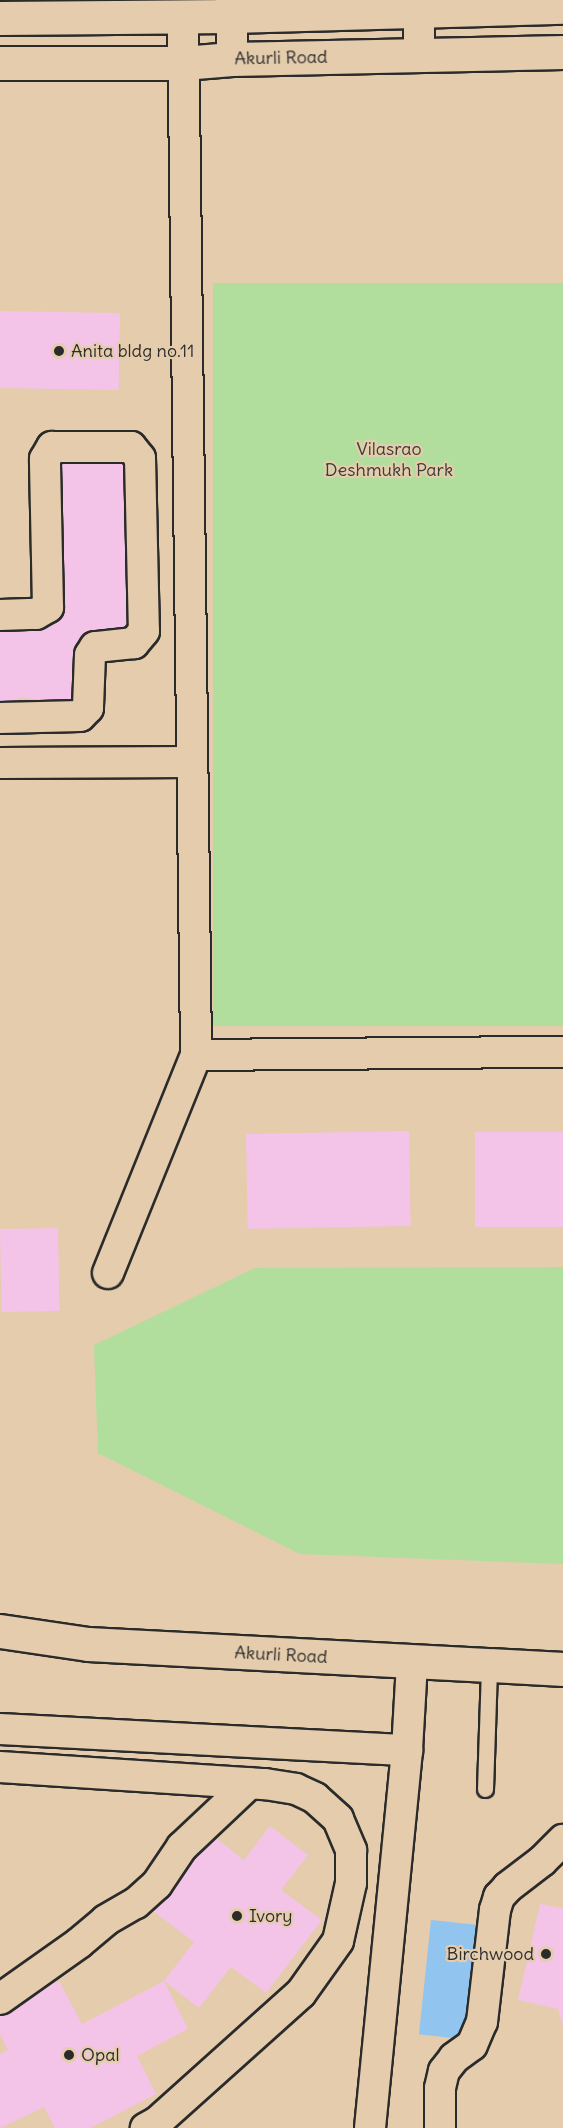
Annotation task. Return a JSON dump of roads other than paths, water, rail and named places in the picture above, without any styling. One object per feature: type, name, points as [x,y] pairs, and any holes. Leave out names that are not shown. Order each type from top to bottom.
[{"type":"street","points":[[418,6],[419,55]]},
{"type":"street","points":[[0,18],[183,16],[231,8],[563,7]]},
{"type":"street","points":[[231,8],[232,59]]},
{"type":"street","points":[[108,1273],[196,1054],[183,16]]},
{"type":"street","name":"Akurli Road","points":[[0,63],[183,63],[232,59],[563,52]]},
{"type":"street","points":[[0,615],[36,614],[48,607],[45,459],[52,447],[131,447],[140,458],[144,631],[134,643],[95,647],[90,655],[88,708],[80,716],[0,718]]},
{"type":"street","points":[[0,763],[191,762]]},
{"type":"street","points":[[196,1054],[563,1052]]},
{"type":"street","name":"Akurli Road","points":[[0,1631],[88,1644],[563,1669]]},
{"type":"street","points":[[370,2128],[407,1750],[412,1662]]},
{"type":"street","points":[[0,1729],[407,1750]]},
{"type":"street","points":[[0,1767],[250,1783],[296,1789],[315,1797],[338,1818],[351,1850],[351,1882],[338,1941],[301,1993],[157,2122],[146,2128]]},
{"type":"street","points":[[0,1999],[79,1943],[106,1920],[136,1903],[157,1884],[182,1847],[250,1783]]},
{"type":"street","points":[[440,2128],[440,2088],[444,2071],[454,2058],[472,2045],[482,2022],[495,1910],[499,1898],[563,1840]]},
{"type":"lane","points":[[485,1789],[489,1666]]},
{"type":"water","points":[[431,1920],[479,1925],[467,2039],[419,2034]]},
{"type":"place","name":"Anita bldg no.11","points":[[59,351]]},
{"type":"place","name":"Ivory","points":[[237,1916]]},
{"type":"place","name":"Birchwood","points":[[546,1954]]},
{"type":"place","name":"Opal","points":[[69,2055]]},
{"type":"park label","name":"Vilasrao Deshmukh Park","points":[[389,460]]}]
